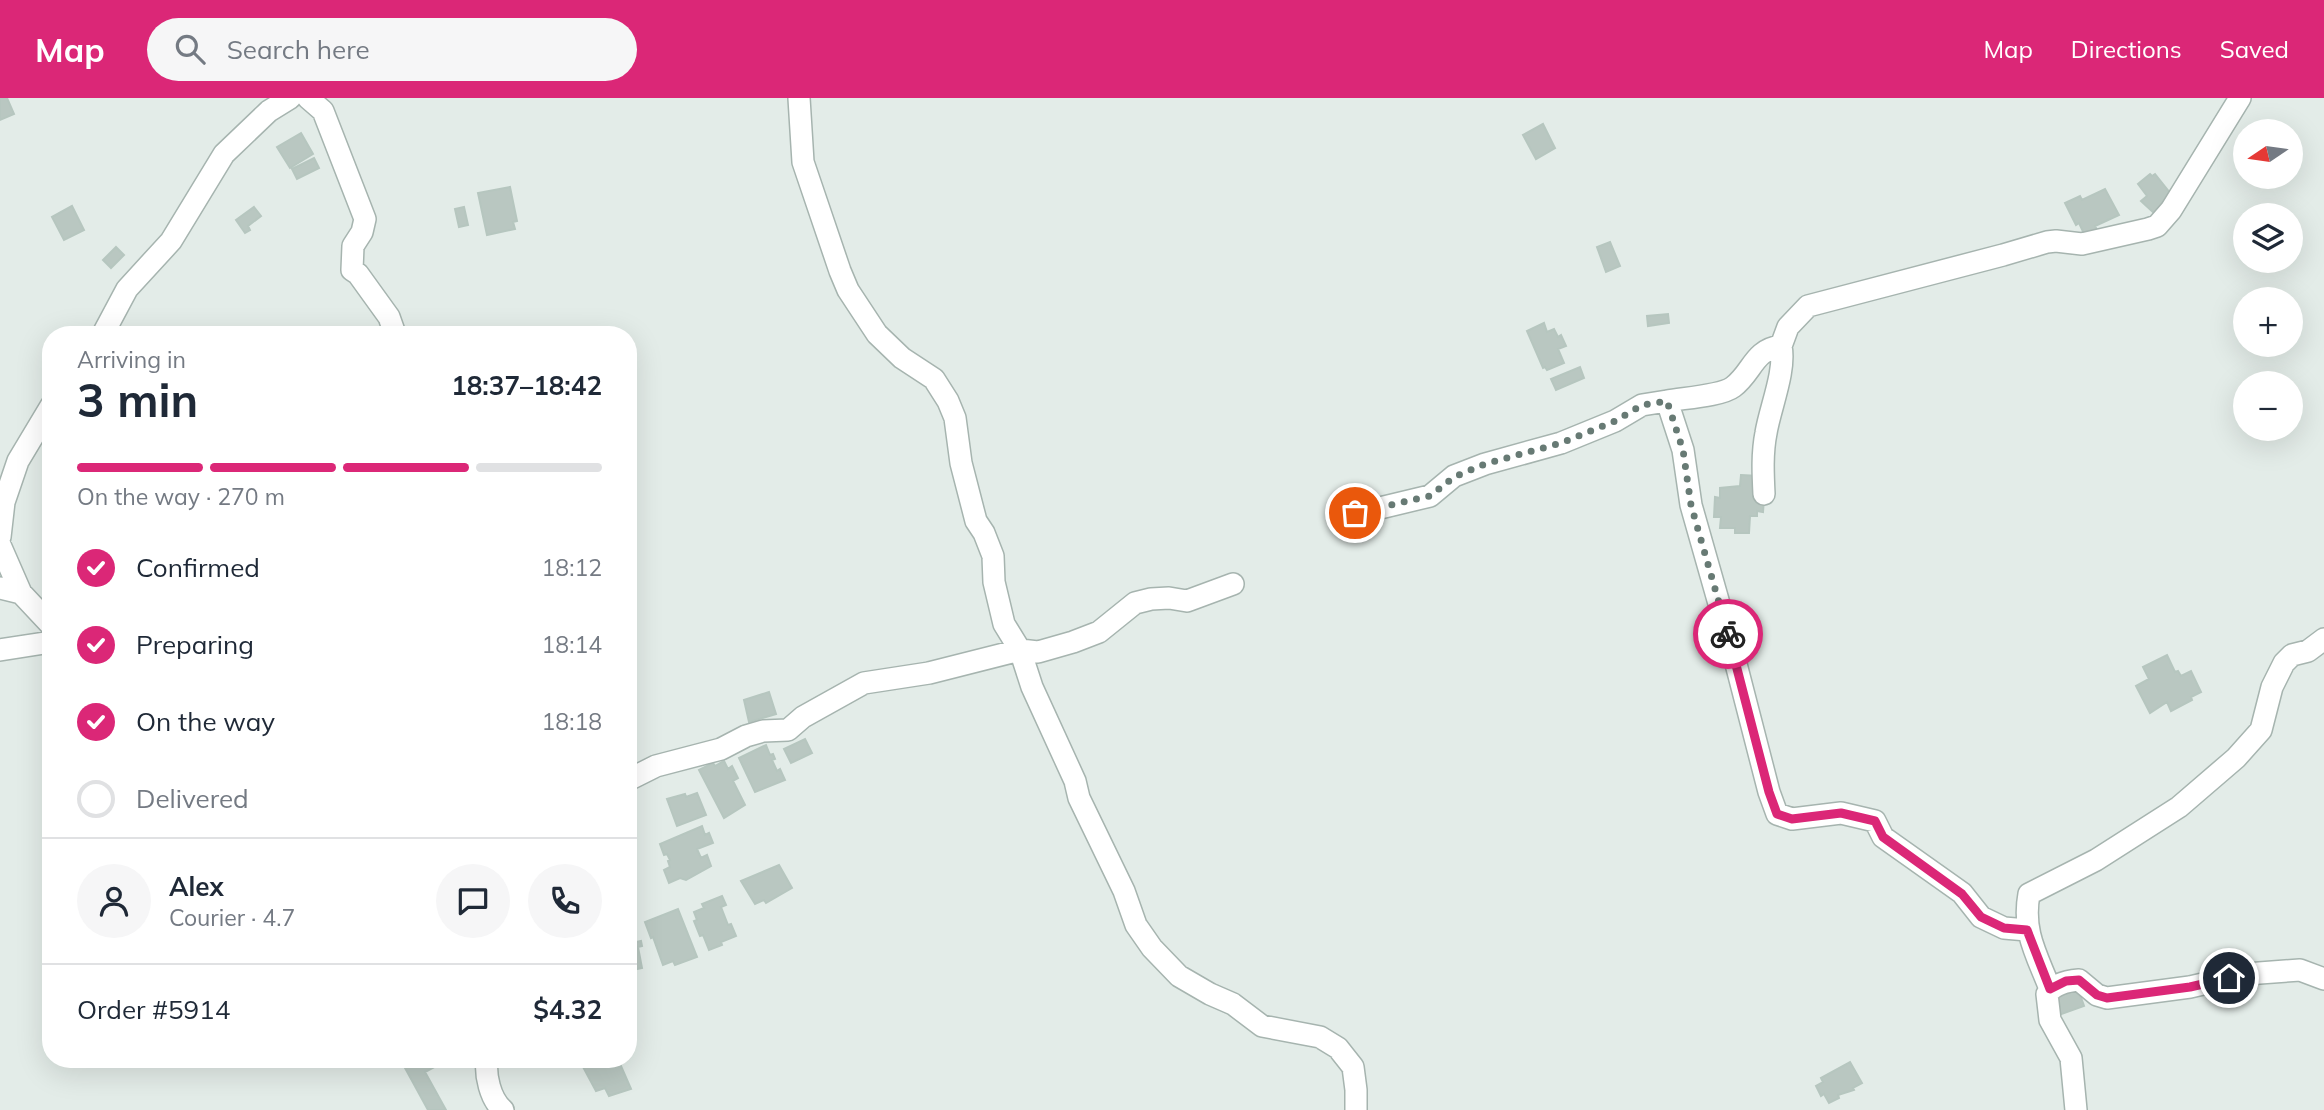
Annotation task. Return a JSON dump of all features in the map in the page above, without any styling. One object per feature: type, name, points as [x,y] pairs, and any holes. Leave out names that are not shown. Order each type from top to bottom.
[{"type":"street","points":[[107,326],[127,289],[171,241],[224,154],[261,108],[268,111],[290,98]]},
{"type":"street","points":[[308,98],[323,111],[365,219],[362,232],[353,246],[352,270],[365,282],[390,317],[393,326]]},
{"type":"street","points":[[799,98],[803,162],[840,271],[848,290],[877,334],[902,358],[934,379],[948,401],[976,521],[993,556],[993,582],[1004,624],[1020,650],[1032,687],[1074,780],[1079,798],[1124,891],[1136,925],[1152,948],[1179,976],[1233,1004],[1262,1026],[1320,1037],[1338,1048],[1353,1067],[1356,1110]]},
{"type":"street","points":[[1764,494],[1765,434],[1781,368],[1781,346],[1788,327],[1808,306],[1907,278],[2003,256],[2047,242],[2082,244],[2157,226],[2171,210],[2240,98]]},
{"type":"street","points":[[1355,513],[1430,496],[1454,477],[1485,464],[1561,443],[1615,421],[1642,405],[1730,390],[1767,348],[1781,346]]},
{"type":"street","points":[[1667,401],[1683,450],[1691,505],[1777,814],[1792,819],[1841,813],[1875,821],[1883,837],[1962,894],[1981,917],[2004,928],[2027,930]]},
{"type":"street","points":[[0,537],[4,502],[18,461],[42,421]]},
{"type":"street","points":[[0,545],[21,593],[42,615]]},
{"type":"street","points":[[637,776],[656,766],[721,749],[746,736],[763,731],[788,730],[803,717],[863,683],[929,673],[1020,650],[1038,652],[1098,632],[1135,603],[1152,598],[1187,601],[1233,584]]},
{"type":"street","points":[[0,587],[21,593]]},
{"type":"street","points":[[2050,989],[2027,930],[2025,919],[2029,894],[2096,860],[2179,807],[2227,766],[2261,730],[2272,687],[2284,663],[2292,655],[2308,650],[2324,639]]},
{"type":"street","points":[[0,650],[42,643]]},
{"type":"street","points":[[2076,1110],[2076,1088],[2071,1058],[2050,1020],[2046,994],[2050,989],[2066,981],[2079,980],[2097,995],[2107,998],[2190,987],[2246,974],[2300,970],[2324,979]]},
{"type":"street","points":[[486,1068],[495,1103],[503,1110]]},
{"type":"building","points":[[0,98],[7,98],[14,114],[0,120]]},
{"type":"building","points":[[1543,124],[1555,148],[1536,159],[1523,135]]},
{"type":"building","points":[[301,133],[313,154],[290,168],[277,147]]},
{"type":"building","points":[[314,158],[319,168],[297,179],[292,169]]},
{"type":"building","points":[[2150,174],[2155,174],[2174,198],[2156,215],[2141,201],[2147,196],[2138,184]]},
{"type":"building","points":[[510,187],[517,221],[513,222],[515,229],[487,235],[478,193]]},
{"type":"building","points":[[2105,189],[2119,215],[2095,226],[2099,234],[2087,240],[2065,203],[2080,196],[2082,200]]},
{"type":"building","points":[[72,206],[84,230],[64,240],[52,217]]},
{"type":"building","points":[[254,207],[261,216],[248,226],[250,230],[245,233],[236,220]]},
{"type":"building","points":[[464,207],[468,225],[459,227],[455,209]]},
{"type":"building","points":[[1610,242],[1620,266],[1606,272],[1597,247]]},
{"type":"building","points":[[116,247],[124,255],[111,268],[103,260]]},
{"type":"building","points":[[1668,314],[1669,323],[1648,326],[1647,316]]},
{"type":"building","points":[[1544,323],[1547,332],[1554,329],[1558,337],[1561,335],[1566,346],[1558,349],[1564,363],[1547,370],[1543,368],[1527,331]]},
{"type":"building","points":[[1580,367],[1584,378],[1556,390],[1551,379]]},
{"type":"building","points":[[1741,475],[1759,476],[1764,499],[1763,512],[1757,511],[1757,516],[1750,516],[1749,533],[1735,533],[1735,528],[1720,528],[1721,517],[1714,517],[1715,497],[1720,498],[1720,488],[1740,486]]},
{"type":"building","points":[[2167,655],[2175,672],[2178,671],[2181,676],[2191,671],[2201,692],[2171,711],[2167,702],[2150,713],[2136,686],[2149,679],[2143,667]]},
{"type":"building","points":[[769,692],[776,714],[749,722],[744,700]]},
{"type":"building","points":[[805,739],[812,753],[791,763],[784,749]]},
{"type":"building","points":[[766,745],[770,755],[773,754],[775,759],[772,760],[777,771],[780,769],[785,780],[755,792],[739,758]]},
{"type":"building","points":[[724,761],[728,769],[732,766],[738,778],[733,781],[745,805],[724,818],[699,770]]},
{"type":"building","points":[[697,793],[706,815],[677,826],[667,799]]},
{"type":"building","points":[[702,826],[705,835],[709,833],[713,843],[697,849],[701,858],[707,855],[711,866],[686,880],[680,878],[669,883],[664,870],[670,867],[670,860],[667,854],[664,855],[660,844]]},
{"type":"building","points":[[779,865],[792,888],[766,903],[764,900],[755,904],[741,881]]},
{"type":"building","points":[[722,896],[726,905],[721,907],[736,936],[709,950],[694,921],[697,920],[694,912],[704,908],[702,904]]},
{"type":"building","points":[[678,909],[697,957],[675,965],[673,961],[663,965],[645,922]]},
{"type":"building","points":[[641,941],[642,946],[638,947],[642,968],[637,969],[637,942]]},
{"type":"building","points":[[2078,989],[2084,1006],[2056,1016],[2052,998]]},
{"type":"building","points":[[1850,1062],[1862,1083],[1853,1088],[1854,1090],[1838,1095],[1839,1098],[1829,1103],[1824,1094],[1821,1096],[1816,1086],[1823,1082],[1821,1078]]},
{"type":"building","points":[[405,1068],[432,1068],[425,1072],[446,1110],[428,1110]]},
{"type":"building","points":[[584,1068],[622,1068],[631,1089],[609,1096],[605,1088],[596,1091]]},
{"type":"way so far","points":[[1355,513],[1430,496],[1454,477],[1485,464],[1561,443],[1615,421],[1642,405],[1667,401],[1683,450],[1691,505],[1728,634]]},
{"type":"route","points":[[1728,634],[1777,814],[1792,819],[1841,813],[1875,821],[1883,837],[1962,894],[1981,917],[2004,928],[2027,930],[2050,989],[2066,981],[2079,980],[2097,995],[2107,998],[2161,992],[2229,978]]}]
